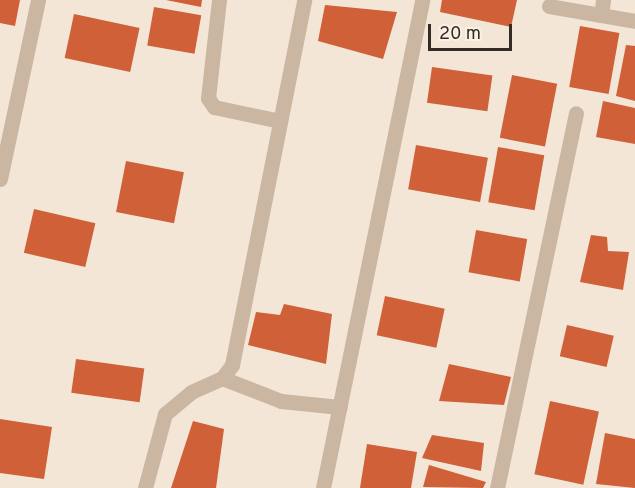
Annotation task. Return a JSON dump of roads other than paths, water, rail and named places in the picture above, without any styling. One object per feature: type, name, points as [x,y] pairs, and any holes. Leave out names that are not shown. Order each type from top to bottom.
[{"type":"street","points":[[0,179],[38,0]]},
{"type":"street","points":[[219,0],[208,98],[214,107],[280,121]]},
{"type":"street","points":[[145,488],[165,414],[191,392],[222,378],[232,364],[304,0]]},
{"type":"street","points":[[323,488],[422,0]]},
{"type":"street","points":[[549,6],[602,8],[635,21]]},
{"type":"street","points":[[497,488],[576,114]]},
{"type":"street","points":[[222,378],[281,401],[340,407]]}]
